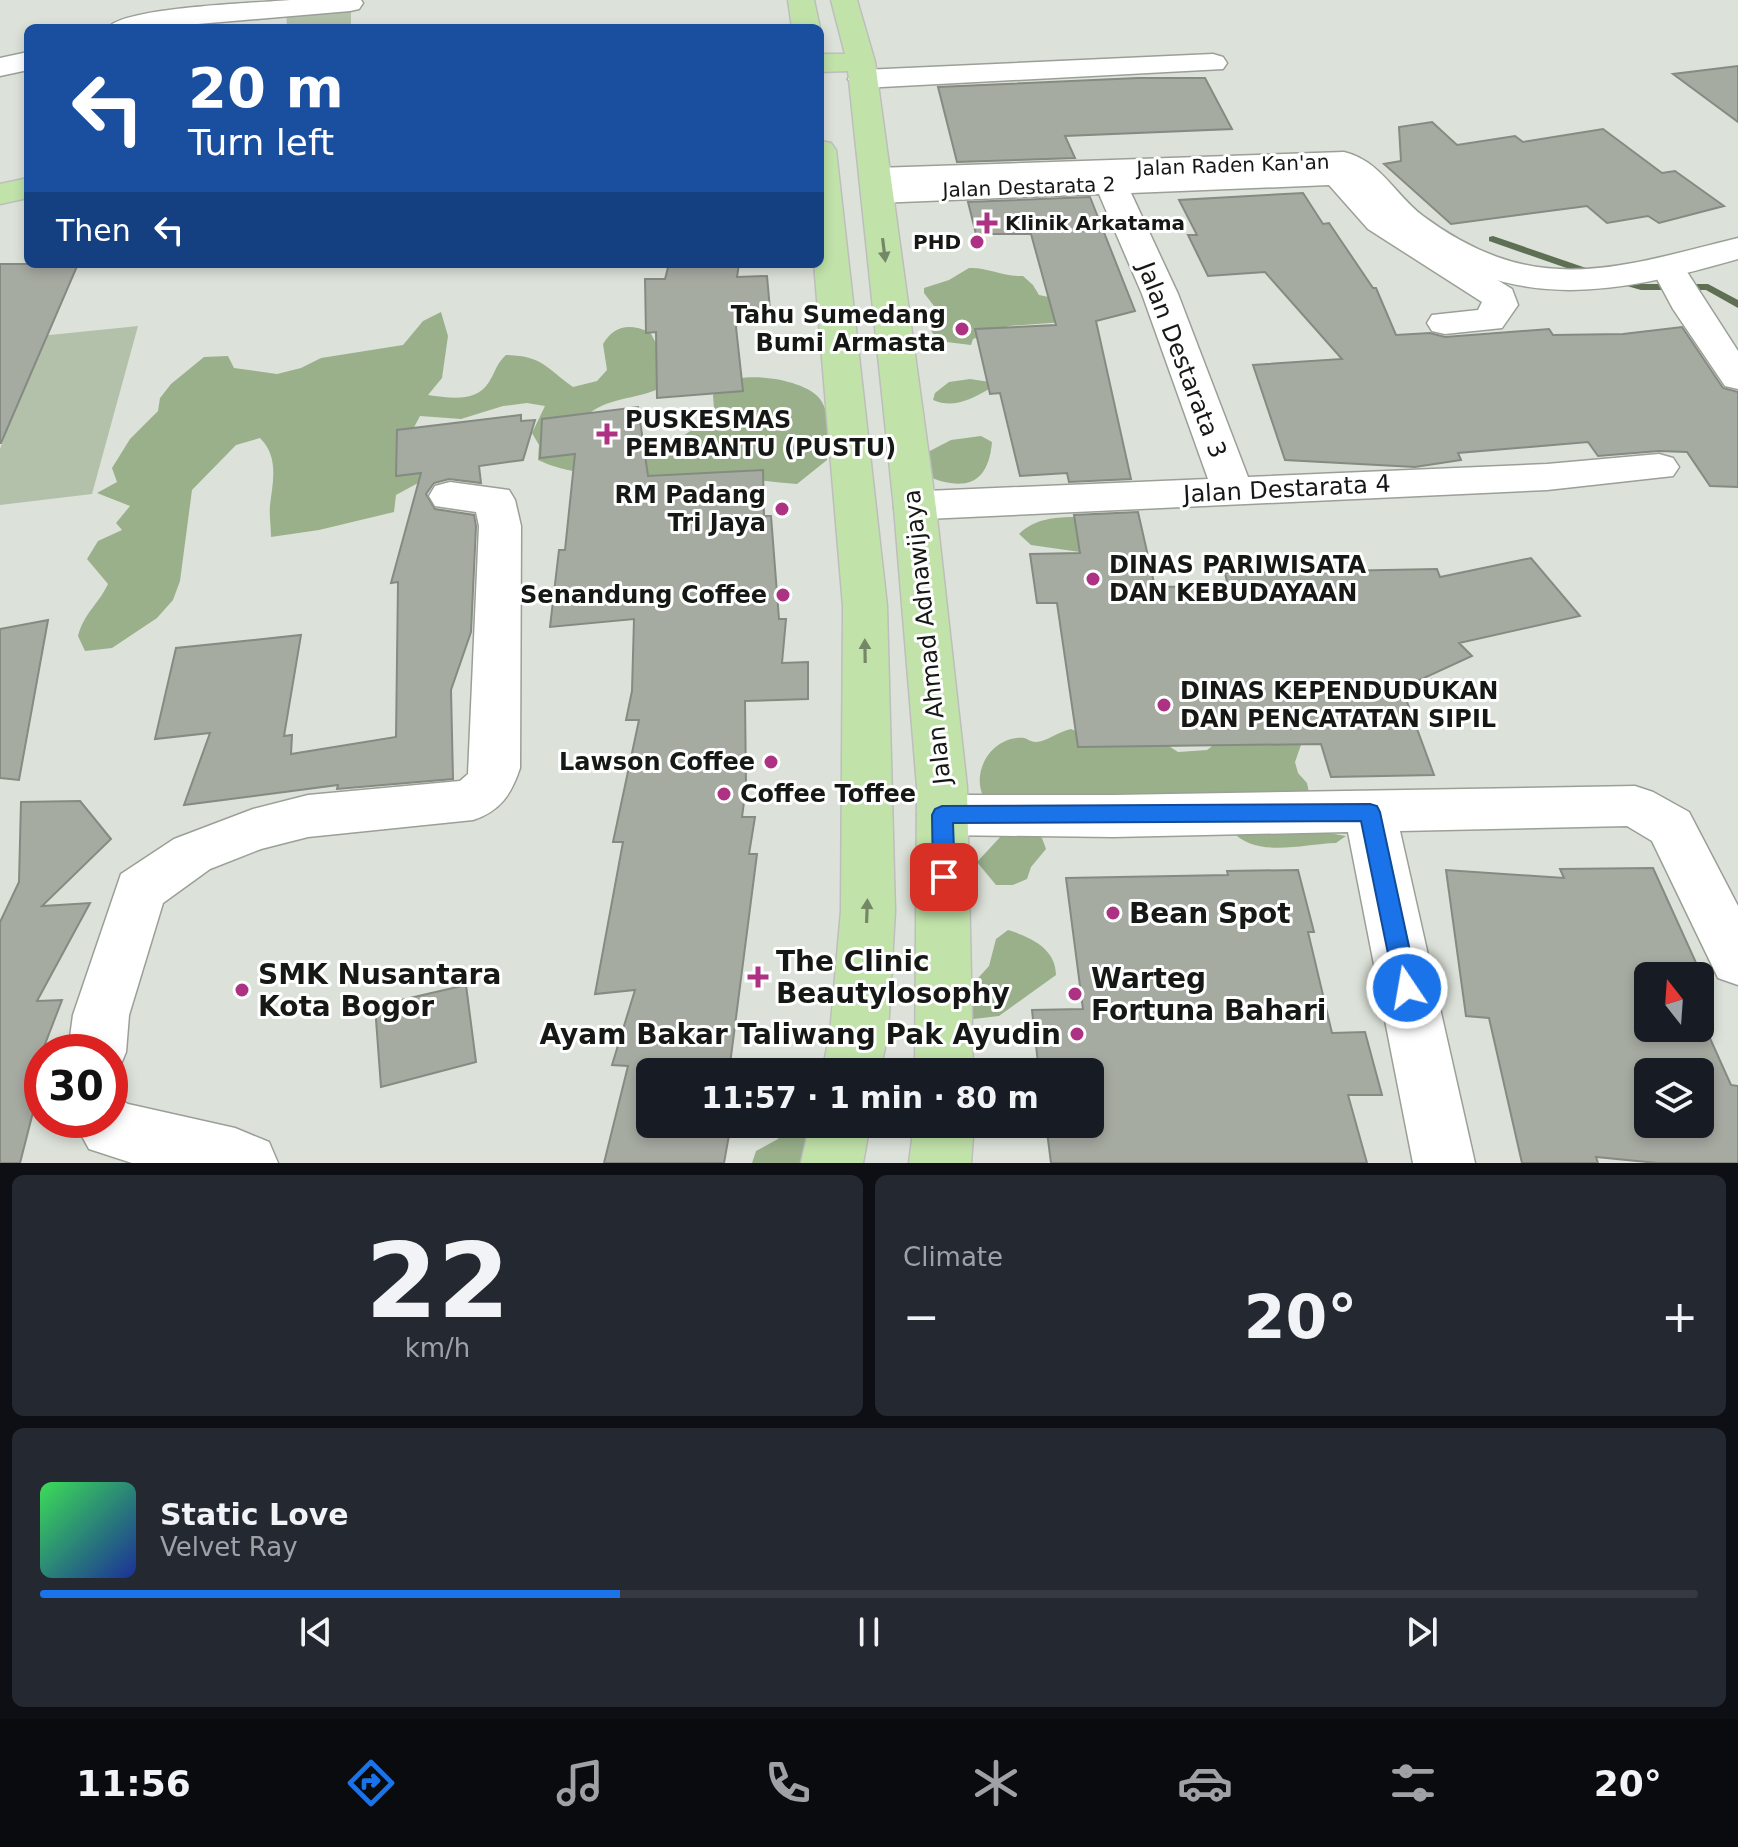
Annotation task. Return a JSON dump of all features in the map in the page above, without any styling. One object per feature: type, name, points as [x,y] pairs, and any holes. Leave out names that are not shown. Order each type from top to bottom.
[{"type":"main road","points":[[801,0],[805,24]]},
{"type":"main road","name":"Jalan Ahmad Adnawijaya","points":[[844,0],[851,62],[876,185],[915,508],[942,787],[946,938],[944,1058]]},
{"type":"main road","points":[[824,49],[851,62]]},
{"type":"main road","points":[[0,171],[24,167]]},
{"type":"main road","points":[[0,194],[24,189]]},
{"type":"main road","points":[[824,191],[865,606],[868,911],[859,1033],[854,1058]]},
{"type":"main road","points":[[832,1163],[837,1138]]},
{"type":"main road","points":[[940,1163],[943,1138]]},
{"type":"street","points":[[136,24],[149,20],[352,10]]},
{"type":"street","points":[[0,67],[24,62]]},
{"type":"street","points":[[851,62],[1213,63]]},
{"type":"street","name":"Jalan Raden Kan'an","points":[[876,185],[1344,161],[1357,166],[1410,222],[1455,251],[1526,280],[1614,278],[1678,286],[1738,248]]},
{"type":"street","name":"Jalan Destarata 2","points":[[876,185],[1111,184],[1335,175],[1348,183],[1380,222],[1499,297],[1500,305],[1489,320],[1445,323]]},
{"type":"street","name":"Jalan Destarata 3","points":[[1111,184],[1160,294],[1233,492]]},
{"type":"street","points":[[1678,286],[1734,363]]},
{"type":"street","name":"Jalan Destarata 4","points":[[915,508],[926,505],[1547,477],[1659,467]]},
{"type":"street","points":[[99,1034],[101,1015],[140,890],[192,854],[253,830],[308,816],[473,800],[489,785],[495,768],[498,512],[494,500],[450,496]]},
{"type":"street","points":[[942,815],[1370,812],[1635,806],[1671,827],[1738,961]]},
{"type":"street","points":[[1370,812],[1444,1163]]},
{"type":"street","points":[[128,1133],[247,1163]]},
{"type":"green space","points":[[351,4],[351,24],[287,24],[286,10]]},
{"type":"green space","points":[[969,268],[1023,276],[1039,295],[1058,299],[1064,322],[1009,326],[973,339],[971,345],[938,341],[930,329],[937,310],[924,293],[924,288],[949,280]]},
{"type":"green space","points":[[441,312],[448,336],[442,378],[428,395],[462,398],[477,393],[484,389],[506,355],[536,361],[573,387],[597,381],[607,370],[603,344],[608,337],[618,329],[636,328],[650,332],[657,345],[661,388],[611,402],[585,417],[637,454],[670,443],[689,432],[714,409],[713,395],[725,383],[748,377],[790,382],[813,392],[820,399],[828,421],[827,460],[797,484],[710,475],[578,472],[538,460],[539,445],[532,433],[545,406],[527,403],[503,406],[461,419],[420,416],[412,431],[429,458],[418,483],[396,495],[394,512],[319,530],[271,537],[272,461],[260,438],[236,445],[192,490],[180,581],[173,600],[157,618],[112,648],[85,651],[78,636],[87,615],[108,584],[87,559],[98,541],[122,530],[116,523],[130,506],[97,493],[117,482],[112,468],[130,439],[158,411],[160,398],[171,384],[204,357],[228,356],[234,368],[277,374],[301,368],[321,358],[403,345],[423,321]]},
{"type":"green space","points":[[138,326],[92,494],[0,505],[0,449],[40,336]]},
{"type":"green space","points":[[970,379],[990,382],[989,389],[955,403],[933,400],[935,393],[949,382]]},
{"type":"green space","points":[[981,436],[992,442],[985,469],[978,477],[960,484],[922,474],[926,453],[951,440]]},
{"type":"green space","points":[[1091,517],[1080,552],[1031,545],[1019,534],[1043,520]]},
{"type":"green space","points":[[1071,729],[1083,734],[1155,737],[1178,752],[1207,750],[1216,743],[1302,742],[1295,762],[1298,773],[1307,783],[1317,831],[1346,836],[1336,843],[1266,847],[1241,839],[1231,830],[984,798],[980,788],[982,767],[1002,742],[1024,738],[1040,742]]},
{"type":"green space","points":[[1029,831],[1042,838],[1046,849],[1031,867],[1027,879],[1013,885],[996,885],[977,862],[1003,834]]},
{"type":"green space","points":[[1008,930],[1041,945],[1052,958],[1056,975],[999,1016],[965,1020],[969,988],[989,966],[996,939]]},
{"type":"green space","points":[[859,1138],[853,1163],[752,1163],[756,1151],[778,1139]]},
{"type":"building","points":[[1738,66],[1738,122],[1673,74]]},
{"type":"building","points":[[1205,78],[1232,129],[1065,136],[1075,158],[957,162],[938,87]]},
{"type":"building","points":[[1432,122],[1457,145],[1515,136],[1523,142],[1603,129],[1662,173],[1675,171],[1724,206],[1659,223],[1648,216],[1607,223],[1587,206],[1451,224],[1384,164],[1401,161],[1399,127]]},
{"type":"building","points":[[1303,193],[1323,224],[1329,223],[1373,288],[1376,288],[1396,335],[1430,333],[1445,337],[1549,329],[1553,335],[1623,334],[1682,327],[1723,388],[1738,392],[1738,487],[1710,486],[1687,452],[1598,456],[1588,442],[1458,453],[1461,460],[1415,467],[1285,460],[1253,365],[1342,359],[1265,272],[1208,276],[1188,235],[1197,235],[1179,200]]},
{"type":"building","points":[[1090,197],[1135,311],[1096,321],[1131,479],[1069,482],[1067,473],[1020,476],[1000,393],[990,394],[975,329],[1056,325],[1031,234],[976,234],[968,202]]},
{"type":"building","points":[[0,264],[24,264],[24,268],[76,268],[1,443]]},
{"type":"building","points":[[668,268],[738,268],[737,277],[767,276],[771,321],[737,322],[743,391],[657,398],[656,332],[646,333],[645,279],[665,279]]},
{"type":"building","points":[[638,407],[648,476],[763,470],[764,516],[771,516],[779,619],[786,619],[782,663],[808,662],[808,699],[745,701],[746,787],[742,817],[755,817],[749,854],[757,854],[731,1058],[636,1058],[636,1138],[728,1138],[724,1163],[604,1163],[628,1066],[612,1065],[635,990],[595,994],[623,842],[613,842],[639,720],[626,720],[632,691],[634,619],[550,627],[559,550],[565,550],[575,454],[540,458],[542,419]]},
{"type":"building","points":[[521,415],[521,421],[535,420],[523,460],[479,466],[481,483],[449,479],[434,483],[426,494],[435,509],[474,515],[476,526],[471,632],[451,690],[453,779],[337,789],[338,785],[184,805],[210,733],[155,739],[176,648],[301,635],[284,736],[292,735],[291,754],[396,737],[398,582],[391,583],[421,473],[396,476],[397,430]]},
{"type":"building","points":[[1138,512],[1155,587],[1228,586],[1225,573],[1437,569],[1440,577],[1531,558],[1580,616],[1459,643],[1472,656],[1402,688],[1434,775],[1331,777],[1321,744],[1078,747],[1057,603],[1037,603],[1030,554],[1080,553],[1074,515]]},
{"type":"building","points":[[48,620],[19,780],[0,778],[0,629]]},
{"type":"building","points":[[80,801],[111,839],[42,906],[90,903],[37,1001],[62,1000],[49,1034],[24,1034],[26,1138],[20,1163],[0,1163],[0,922],[19,882],[21,802]]},
{"type":"building","points":[[1653,868],[1696,962],[1634,962],[1634,1042],[1712,1042],[1731,1085],[1738,1086],[1738,1163],[1657,1163],[1596,1157],[1598,1163],[1522,1163],[1489,1018],[1466,1016],[1446,870],[1564,878],[1560,869]]},
{"type":"building","points":[[1298,870],[1314,932],[1308,932],[1332,1033],[1365,1032],[1382,1095],[1348,1095],[1367,1163],[1051,1163],[1048,1138],[1104,1138],[1104,1058],[1037,1058],[1032,1010],[1083,1009],[1066,878],[1228,875],[1227,871]]},
{"type":"building","points":[[466,985],[476,1062],[381,1087],[375,1006]]},
{"type":"waterway","points":[[1493,239],[1641,287],[1708,287],[1738,305]]},
{"type":"place","name":"Klinik Arkatama","points":[[987,223]]},
{"type":"place","name":"PHD","points":[[977,242]]},
{"type":"place","name":"Tahu Sumedang Bumi Armasta","points":[[962,329]]},
{"type":"place","name":"PUSKESMAS PEMBANTU (PUSTU)","points":[[607,434]]},
{"type":"place","name":"RM Padang Tri Jaya","points":[[782,509]]},
{"type":"place","name":"DINAS PARIWISATA DAN KEBUDAYAAN","points":[[1093,579]]},
{"type":"place","name":"Senandung Coffee","points":[[783,595]]},
{"type":"place","name":"DINAS KEPENDUDUKAN DAN PENCATATAN SIPIL","points":[[1164,705]]},
{"type":"place","name":"Lawson Coffee","points":[[771,762]]},
{"type":"place","name":"Coffee Toffee","points":[[724,794]]},
{"type":"place","name":"Bean Spot","points":[[1113,913]]},
{"type":"place","name":"The Clinic Beautylosophy","points":[[758,977]]},
{"type":"place","name":"SMK Nusantara Kota Bogor","points":[[242,990]]},
{"type":"place","name":"Warteg Fortuna Bahari","points":[[1075,994]]},
{"type":"place","name":"Ayam Bakar Taliwang Pak Ayudin","points":[[1077,1034]]},
{"type":"route","points":[[944,877],[942,815],[1370,812],[1407,988]]}]
